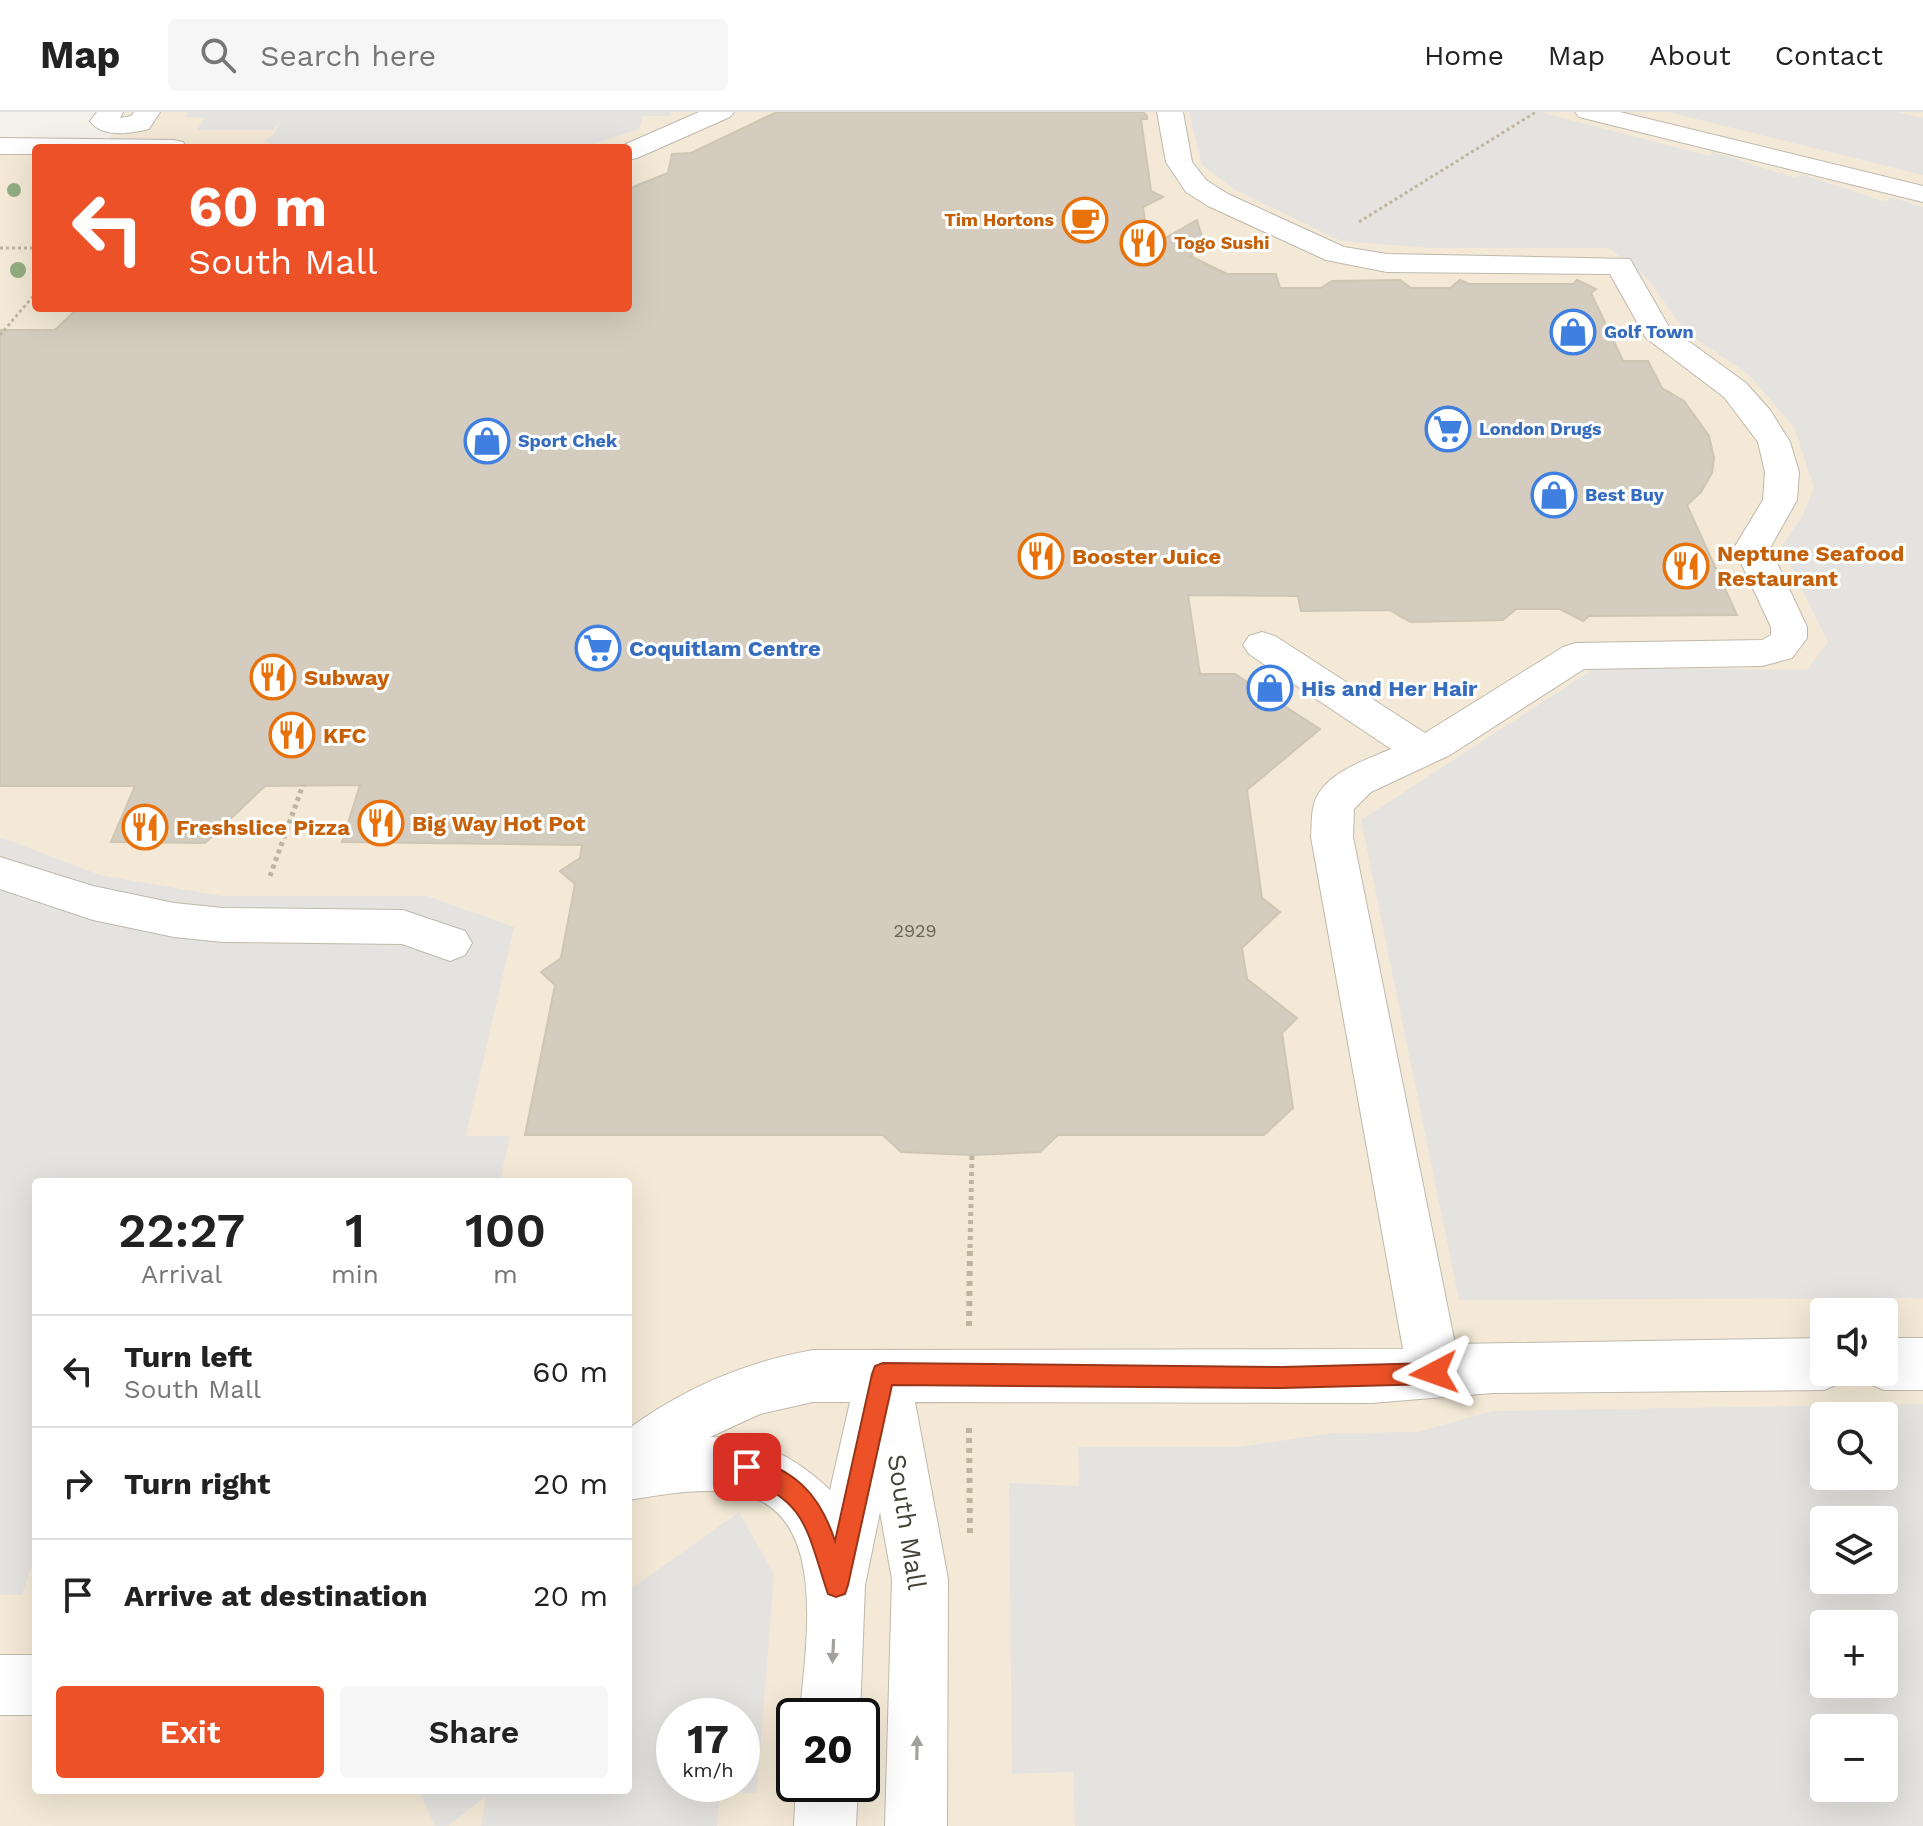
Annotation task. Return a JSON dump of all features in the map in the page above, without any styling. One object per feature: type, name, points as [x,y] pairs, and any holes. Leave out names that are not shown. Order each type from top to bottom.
[{"type":"street","points":[[0,146],[140,123],[147,112]]},
{"type":"street","points":[[632,150],[721,112]]},
{"type":"street","points":[[1170,112],[1179,162],[1196,186],[1318,247],[1375,262],[1620,265],[1654,329],[1742,396],[1768,429],[1781,460],[1780,500],[1752,548],[1789,627],[1785,644],[1762,653],[1576,656],[1424,751],[1379,769],[1346,789],[1334,804],[1331,820],[1434,1373]]},
{"type":"street","points":[[1588,112],[1923,194]]},
{"type":"street","points":[[111,128],[161,144]]},
{"type":"street","points":[[1262,645],[1424,751]]},
{"type":"street","points":[[0,873],[93,903],[174,920],[223,925],[403,927],[450,943]]},
{"type":"street","points":[[632,1460],[697,1413],[745,1390],[813,1376],[1282,1378],[1434,1373],[1493,1367],[1810,1364]]},
{"type":"street","points":[[1898,1364],[1923,1364]]},
{"type":"street","name":"South Mall","points":[[831,1698],[836,1585],[883,1374]]},
{"type":"street","name":"South Mall","points":[[883,1374],[920,1579],[916,1826]]},
{"type":"street","points":[[632,1472],[693,1463],[747,1467],[772,1475],[789,1487],[815,1516],[836,1585]]},
{"type":"street","points":[[0,1685],[32,1685]]},
{"type":"street","points":[[825,1826],[826,1802]]},
{"type":"path","points":[[1318,247],[1536,112]]},
{"type":"path","points":[[0,248],[32,248]]},
{"type":"path","points":[[0,335],[32,298]]},
{"type":"path","points":[[270,876],[303,785]]},
{"type":"shaded area","points":[[110,112],[1923,112],[1923,1813],[1109,1826],[0,1826],[0,146],[32,146],[32,312],[632,312],[632,144],[106,144],[118,127]]},
{"type":"shaded area","points":[[188,112],[671,112],[670,116],[643,116],[639,129],[593,144],[273,144],[264,141],[274,135],[280,122],[273,130],[197,130],[204,118],[185,117]]},
{"type":"shaded area","points":[[1189,112],[1540,112],[1709,156],[1714,152],[1795,178],[1801,174],[1886,202],[1891,197],[1923,207],[1923,1298],[1459,1300],[1361,820],[1595,668],[1807,670],[1828,642],[1781,547],[1802,517],[1814,488],[1794,427],[1748,374],[1695,338],[1680,324],[1648,279],[1609,248],[1429,248],[1341,241],[1235,190],[1202,165]]},
{"type":"shaded area","points":[[1668,112],[1897,112],[1923,118],[1923,175]]},
{"type":"shaded area","points":[[0,837],[100,875],[222,896],[427,896],[514,927],[466,1136],[510,1136],[501,1178],[32,1178],[32,1565],[22,1595],[0,1595]]},
{"type":"shaded area","points":[[1898,1404],[1923,1404],[1923,1826],[1075,1826],[1073,1772],[1012,1774],[1009,1483],[1079,1486],[1078,1447],[1238,1447],[1334,1433],[1417,1432],[1493,1411],[1810,1406],[1810,1490],[1898,1490]]},
{"type":"shaded area","points":[[739,1512],[774,1574],[760,1754],[760,1698],[656,1698],[656,1802],[719,1802],[717,1826],[481,1826],[486,1796],[448,1826],[435,1826],[421,1794],[632,1794],[632,1588]]},
{"type":"building","name":"Coquitlam Centre","points":[[777,112],[1143,112],[1147,116],[1147,119],[1141,119],[1151,191],[1163,197],[1143,207],[1147,235],[1160,241],[1197,220],[1205,247],[1190,256],[1227,274],[1276,274],[1280,288],[1321,288],[1332,281],[1400,280],[1411,288],[1450,288],[1460,280],[1469,284],[1573,284],[1577,280],[1596,289],[1591,293],[1623,361],[1648,361],[1662,388],[1684,401],[1709,436],[1714,458],[1712,473],[1701,492],[1687,505],[1737,615],[1589,616],[1583,621],[1560,609],[1516,609],[1503,620],[1410,622],[1390,610],[1301,611],[1298,596],[1188,595],[1200,674],[1235,674],[1320,729],[1247,790],[1262,898],[1280,912],[1242,948],[1247,979],[1297,1018],[1282,1033],[1293,1108],[1264,1135],[1058,1135],[1040,1152],[972,1155],[901,1152],[883,1135],[525,1135],[555,985],[541,972],[561,958],[575,884],[560,871],[580,858],[582,845],[342,842],[360,785],[265,786],[205,843],[111,842],[135,786],[0,786],[0,330],[55,330],[74,312],[632,312],[632,187],[668,173],[672,154],[691,153]]},
{"type":"place","name":"Tim Hortons","points":[[1085,220]]},
{"type":"place","name":"Togo Sushi","points":[[1143,243]]},
{"type":"place","name":"Golf Town","points":[[1573,332]]},
{"type":"place","name":"London Drugs","points":[[1448,429]]},
{"type":"place","name":"Sport Chek","points":[[487,441]]},
{"type":"place","name":"Best Buy","points":[[1554,495]]},
{"type":"place","name":"Booster Juice","points":[[1041,556]]},
{"type":"place","name":"Neptune Seafood Restaurant","points":[[1686,566]]},
{"type":"place","name":"Coquitlam Centre","points":[[598,648]]},
{"type":"place","name":"Subway","points":[[273,677]]},
{"type":"place","name":"His and Her Hair","points":[[1270,688]]},
{"type":"place","name":"KFC","points":[[292,735]]},
{"type":"place","name":"Big Way Hot Pot","points":[[381,823]]},
{"type":"place","name":"Freshslice Pizza","points":[[145,827]]},
{"type":"route","points":[[747,1467],[772,1475],[789,1487],[815,1516],[836,1585],[883,1374],[1282,1378],[1434,1373]]}]
